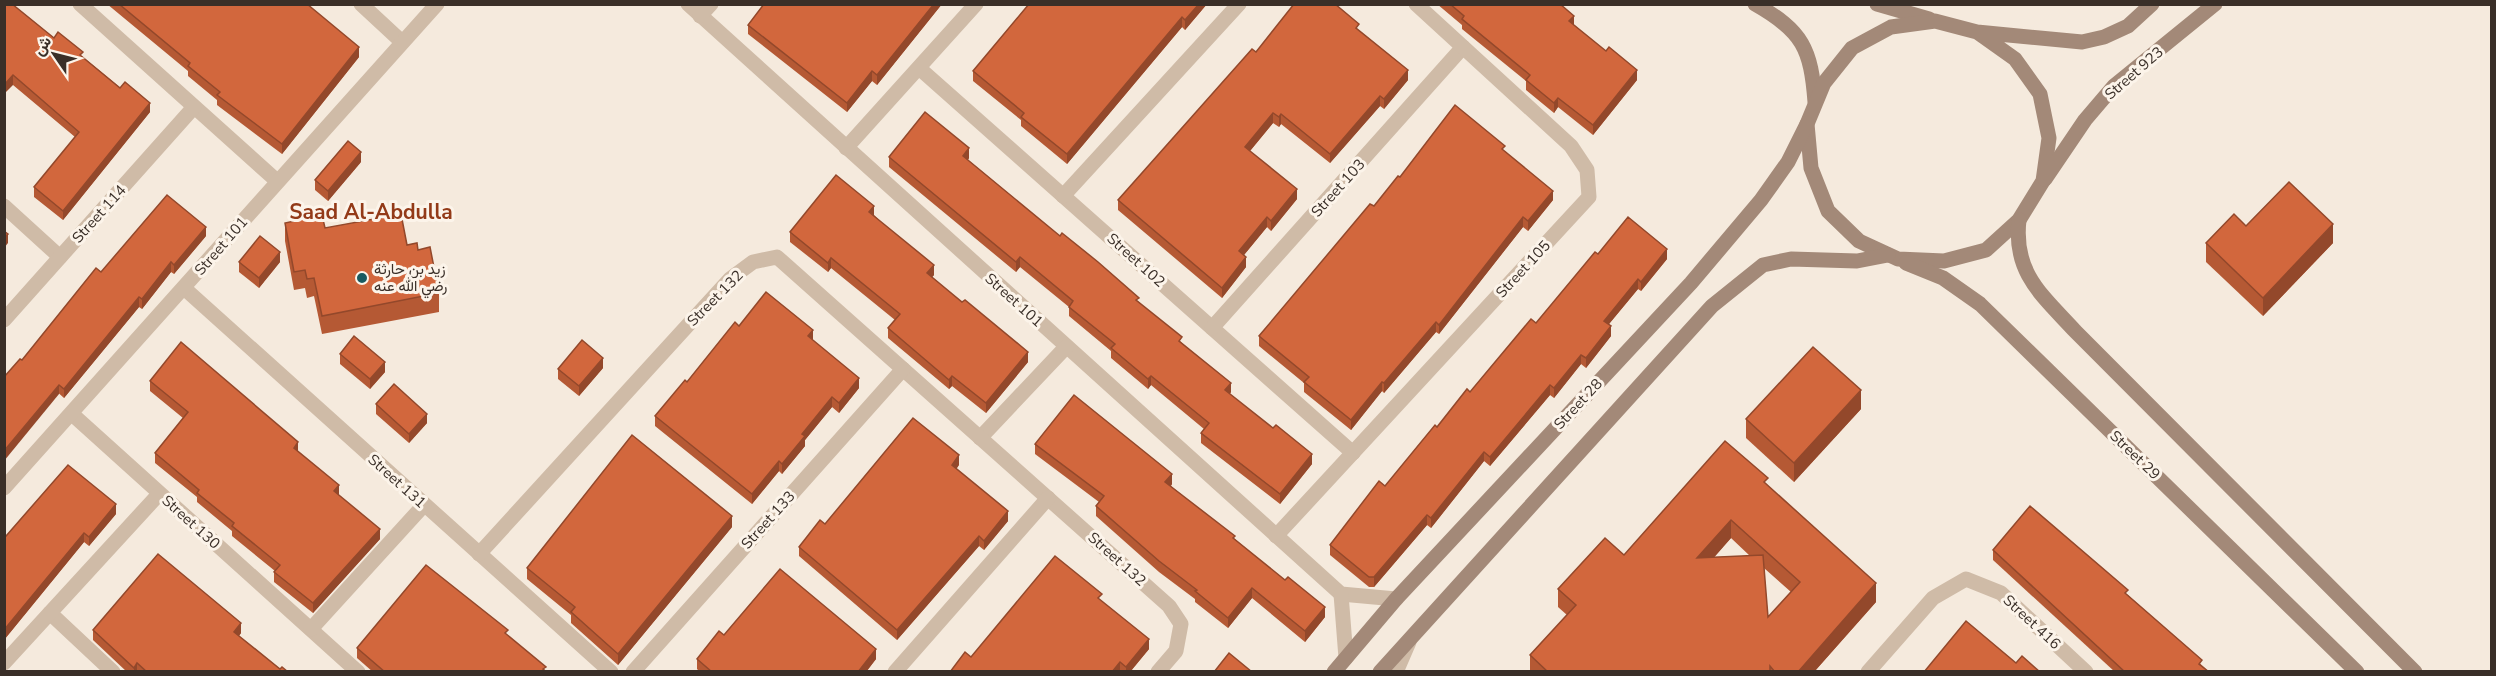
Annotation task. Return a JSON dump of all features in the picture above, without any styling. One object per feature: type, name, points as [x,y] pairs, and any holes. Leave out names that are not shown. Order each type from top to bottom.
[{"type":"main road","points":[[1755,4],[1794,31],[1809,57],[1815,104]]},
{"type":"main road","points":[[1877,4],[1977,32],[2082,42],[2104,37],[2128,26],[2152,4]]},
{"type":"main road","name":"Street 923","points":[[1893,257],[1944,261],[1986,250],[2019,220],[2085,120],[2114,86],[2215,4]]},
{"type":"main road","name":"Street 28","points":[[1334,672],[1396,599],[1691,283],[1761,200],[1788,162],[1824,83],[1852,48],[1891,27],[1935,21]]},
{"type":"main road","points":[[1977,32],[2015,59],[2040,94],[2049,138],[2043,181]]},
{"type":"main road","name":"Street 29","points":[[1807,124],[1811,168],[1828,210],[1858,241],[1942,278],[1980,304],[2357,672]]},
{"type":"main road","points":[[2019,220],[2017,240],[2030,282],[2074,331],[2415,672]]},
{"type":"main road","points":[[1380,672],[1415,629],[1712,306],[1763,265],[1791,259],[1857,261],[1893,257]]},
{"type":"main road","points":[[2394,651],[2422,672]]},
{"type":"street","points":[[80,4],[278,181]]},
{"type":"street","points":[[361,4],[402,42]]},
{"type":"street","name":"Street 101","points":[[4,488],[437,4]]},
{"type":"street","name":"Street 101","points":[[688,4],[706,10],[846,148],[1341,594]]},
{"type":"street","points":[[846,148],[976,4]]},
{"type":"street","points":[[1063,195],[1239,4]]},
{"type":"street","name":"Street 105","points":[[1276,536],[1590,197],[1587,170],[1571,146],[1416,4]]},
{"type":"street","name":"Street 103","points":[[1212,328],[1463,47]]},
{"type":"street","name":"Street 102","points":[[919,68],[1353,453]]},
{"type":"street","name":"Street 114","points":[[4,320],[194,107]]},
{"type":"street","points":[[4,206],[60,257]]},
{"type":"street","name":"Street 132","points":[[479,554],[730,279],[753,262],[777,257],[1169,606],[1181,624],[1176,651],[1158,672]]},
{"type":"street","name":"Street 131","points":[[184,288],[611,672]]},
{"type":"street","points":[[980,438],[1066,347]]},
{"type":"street","name":"Street 133","points":[[633,672],[903,369]]},
{"type":"street","name":"Street 130","points":[[72,414],[358,672]]},
{"type":"street","points":[[4,663],[159,494]]},
{"type":"street","points":[[895,672],[1048,498]]},
{"type":"street","points":[[311,629],[424,505]]},
{"type":"street","name":"Street 416","points":[[1868,672],[1933,598],[1966,579],[2001,593],[2085,672]]},
{"type":"street","points":[[1346,658],[1341,594],[1396,599]]},
{"type":"street","points":[[50,613],[113,672]]},
{"type":"street","points":[[1396,672],[1415,629]]},
{"type":"building","points":[[4,4],[12,4],[54,38],[58,32],[83,52],[80,55],[120,88],[125,82],[150,103],[63,211],[34,187],[79,132],[13,75],[4,85]]},
{"type":"building","points":[[119,4],[307,4],[359,47],[282,144],[217,95],[220,92],[188,66],[190,63]]},
{"type":"building","points":[[764,4],[934,4],[877,75],[872,71],[847,103],[748,25]]},
{"type":"building","points":[[1029,4],[1199,4],[1185,20],[1182,17],[1067,154],[1021,117],[1024,113],[973,71]]},
{"type":"building","points":[[1294,4],[1335,4],[1359,24],[1356,28],[1408,70],[1384,99],[1380,96],[1330,154],[1281,114],[1279,117],[1273,113],[1245,147],[1297,189],[1271,221],[1267,217],[1239,251],[1246,257],[1222,288],[1118,200],[1252,49],[1256,52]]},
{"type":"building","points":[[1450,4],[1560,4],[1574,16],[1569,21],[1606,51],[1609,47],[1637,70],[1593,125],[1558,98],[1554,103],[1526,80],[1530,75],[1462,19],[1464,16]]},
{"type":"building","points":[[1455,105],[1505,146],[1502,149],[1553,191],[1528,221],[1523,217],[1439,325],[1436,322],[1351,420],[1304,382],[1309,377],[1259,336],[1370,204],[1374,206],[1398,176],[1400,177]]},
{"type":"building","points":[[925,112],[969,148],[963,156],[1060,236],[1062,233],[1098,262],[1139,298],[1136,300],[1182,337],[1179,341],[1231,383],[1225,390],[1273,428],[1276,425],[1312,454],[1280,494],[1201,433],[1209,423],[1151,376],[1148,379],[1111,348],[1115,344],[1069,307],[1073,301],[1020,257],[1016,262],[889,157]]},
{"type":"building","points":[[348,141],[361,152],[328,191],[315,180]]},
{"type":"building","points":[[836,175],[874,206],[869,212],[934,265],[927,273],[962,302],[965,300],[1028,352],[986,403],[952,376],[949,380],[888,328],[900,314],[831,258],[828,263],[790,232]]},
{"type":"building","points":[[2289,182],[2333,224],[2263,298],[2206,243],[2234,214],[2246,226]]},
{"type":"building","points":[[167,195],[206,227],[174,265],[171,262],[142,299],[139,297],[64,389],[59,385],[4,451],[4,377],[20,359],[22,360],[96,268],[101,272]]},
{"type":"building","name":"زيد بن حارثة رضي الله عنه","points":[[401,214],[407,245],[417,243],[418,250],[430,247],[439,293],[322,316],[314,278],[307,279],[305,270],[294,272],[285,223],[322,215],[325,228]]},
{"type":"building","points":[[1628,217],[1667,249],[1641,282],[1638,279],[1604,321],[1611,326],[1586,358],[1581,355],[1554,388],[1550,385],[1490,457],[1484,452],[1431,518],[1427,515],[1374,577],[1369,577],[1330,545],[1379,481],[1385,486],[1467,389],[1470,392],[1531,319],[1536,323],[1595,252],[1598,254]]},
{"type":"building","points":[[260,236],[280,252],[259,278],[239,262]]},
{"type":"building","points":[[766,292],[813,330],[808,336],[859,378],[839,403],[832,397],[802,434],[805,436],[782,464],[779,461],[752,494],[655,416],[685,380],[687,382],[735,322],[739,326]]},
{"type":"building","points":[[354,336],[385,362],[370,379],[340,354]]},
{"type":"building","points":[[582,340],[603,358],[579,386],[558,369]]},
{"type":"building","points":[[181,342],[298,442],[294,448],[339,485],[334,491],[380,529],[313,603],[274,572],[280,565],[232,526],[234,523],[197,493],[199,490],[155,453],[188,412],[150,381]]},
{"type":"building","points":[[1813,347],[1861,390],[1794,463],[1746,419]]},
{"type":"building","points":[[394,384],[427,414],[409,434],[376,404]]},
{"type":"building","points":[[1074,395],[1172,474],[1165,482],[1235,536],[1233,538],[1285,580],[1288,577],[1325,607],[1305,631],[1252,588],[1228,618],[1096,506],[1104,496],[1035,444]]},
{"type":"building","points":[[913,418],[959,455],[952,465],[1008,511],[984,541],[979,536],[897,630],[799,547],[820,520],[825,524]]},
{"type":"building","points":[[632,435],[732,516],[618,654],[571,612],[575,607],[527,568]]},
{"type":"building","points":[[1725,441],[1768,478],[1764,482],[1876,583],[1798,672],[1775,672],[1770,666],[1770,672],[1548,672],[1530,655],[1576,605],[1558,589],[1605,538],[1624,555]],"holes":[[[1731,520],[1800,582],[1768,617],[1763,555],[1697,558]]]},
{"type":"building","points":[[68,465],[116,504],[89,537],[84,533],[4,630],[4,535],[6,536]]},
{"type":"building","points":[[2030,506],[2128,590],[2125,593],[2202,660],[2199,664],[2209,672],[2125,672],[1993,550]]},
{"type":"building","points":[[158,554],[241,623],[234,632],[280,669],[282,667],[288,672],[147,672],[137,663],[134,668],[93,630]]},
{"type":"building","points":[[1055,556],[1102,594],[1098,598],[1149,639],[1126,667],[1120,662],[1112,672],[950,672],[965,652],[971,657]]},
{"type":"building","points":[[426,565],[508,630],[505,633],[546,667],[543,669],[546,672],[385,672],[357,648]]},
{"type":"building","points":[[780,569],[876,649],[858,672],[712,672],[697,659],[719,631],[724,635]]},
{"type":"building","points":[[1966,621],[2016,663],[2022,656],[2040,672],[1924,672]]},
{"type":"building","points":[[1229,653],[1252,672],[1214,672]]},
{"type":"place","name":"زيد بن حارثة رضي الله عنه","points":[[362,278]]},
{"type":"district","name":"Saad Al-Abdulla","points":[[371,212]]}]
